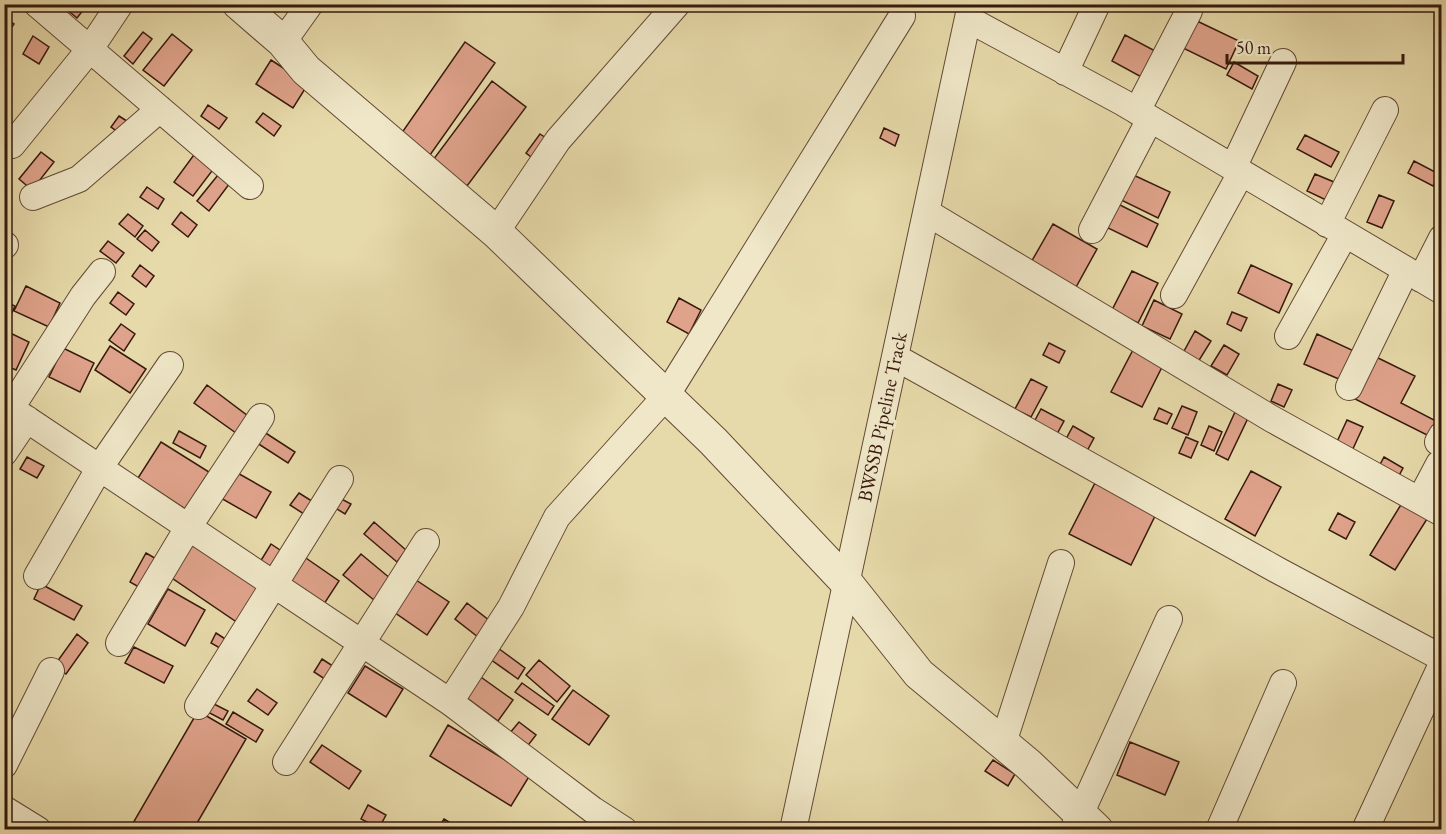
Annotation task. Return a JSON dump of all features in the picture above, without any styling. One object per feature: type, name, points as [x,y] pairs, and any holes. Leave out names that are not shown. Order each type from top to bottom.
[{"type":"street","points":[[37,4],[250,186]]},
{"type":"street","points":[[12,145],[90,50],[120,4]]},
{"type":"street","points":[[239,4],[283,42],[306,70],[496,232],[713,441],[846,582],[919,674],[1028,764],[1083,824],[1169,619]]},
{"type":"street","points":[[283,42],[310,4]]},
{"type":"street","points":[[496,232],[558,140],[677,4]]},
{"type":"street","points":[[1065,72],[1097,4]]},
{"type":"street","points":[[1092,230],[1189,11]]},
{"type":"street","points":[[969,12],[1065,72],[1144,115],[1423,280]]},
{"type":"street","name":"BWSSB Pipeline Track","points":[[793,830],[969,12]]},
{"type":"street","points":[[450,702],[511,607],[557,517],[666,396],[902,16]]},
{"type":"street","points":[[1174,295],[1237,170],[1283,62]]},
{"type":"street","points":[[33,197],[80,179],[160,109]]},
{"type":"street","points":[[1288,336],[1336,229],[1385,110]]},
{"type":"street","points":[[926,212],[1272,419],[1431,507],[1439,447]]},
{"type":"street","points":[[1348,387],[1423,280],[1442,238]]},
{"type":"street","points":[[4,453],[14,410],[83,296],[102,272]]},
{"type":"street","points":[[895,357],[1268,566],[1442,658]]},
{"type":"street","points":[[37,576],[100,467],[170,365]]},
{"type":"street","points":[[14,410],[363,642],[450,702],[593,810],[624,830]]},
{"type":"street","points":[[119,643],[189,526],[261,417]]},
{"type":"street","points":[[198,706],[340,479]]},
{"type":"street","points":[[286,762],[426,542]]},
{"type":"street","points":[[1003,743],[1061,563]]},
{"type":"street","points":[[1365,830],[1442,664]]},
{"type":"street","points":[[4,765],[51,670]]},
{"type":"street","points":[[1219,830],[1283,683]]},
{"type":"street","points":[[4,809],[38,830]]},
{"type":"building","points":[[60,4],[88,4],[77,18]]},
{"type":"building","points":[[4,17],[14,24],[5,37],[4,37]]},
{"type":"building","points":[[1197,21],[1239,41],[1226,69],[1183,48]]},
{"type":"building","points":[[143,32],[152,39],[133,64],[124,56]]},
{"type":"building","points":[[172,34],[192,50],[164,86],[143,70]]},
{"type":"building","points":[[1125,35],[1159,53],[1145,79],[1112,61]]},
{"type":"building","points":[[33,36],[49,47],[39,64],[23,54]]},
{"type":"building","points":[[465,42],[495,63],[430,155],[401,134]]},
{"type":"building","points":[[271,60],[308,84],[293,108],[256,84]]},
{"type":"building","points":[[1234,62],[1258,76],[1252,89],[1227,75]]},
{"type":"building","points":[[492,81],[526,107],[467,186],[433,160]]},
{"type":"building","points":[[208,105],[227,118],[219,129],[201,116]]},
{"type":"building","points":[[263,113],[281,126],[274,136],[256,122]]},
{"type":"building","points":[[119,116],[133,125],[125,137],[111,127]]},
{"type":"building","points":[[884,128],[899,135],[895,146],[880,138]]},
{"type":"building","points":[[540,134],[549,140],[535,160],[526,153]]},
{"type":"building","points":[[1305,135],[1339,152],[1331,167],[1297,149]]},
{"type":"building","points":[[41,152],[54,162],[32,190],[19,179]]},
{"type":"building","points":[[196,152],[215,167],[193,196],[174,182]]},
{"type":"building","points":[[1414,161],[1439,174],[1433,186],[1408,173]]},
{"type":"building","points":[[1127,172],[1170,192],[1158,218],[1115,197]]},
{"type":"building","points":[[1315,174],[1334,182],[1326,200],[1307,191]]},
{"type":"building","points":[[218,175],[230,183],[209,211],[197,201]]},
{"type":"building","points":[[147,187],[164,199],[158,209],[140,197]]},
{"type":"building","points":[[1379,195],[1394,201],[1382,228],[1367,222]]},
{"type":"building","points":[[1118,204],[1158,224],[1147,247],[1106,227]]},
{"type":"building","points":[[181,212],[197,225],[188,237],[172,224]]},
{"type":"building","points":[[128,214],[143,226],[135,237],[119,224]]},
{"type":"building","points":[[1053,224],[1097,249],[1075,289],[1030,264]]},
{"type":"building","points":[[145,230],[159,242],[152,251],[137,239]]},
{"type":"building","points":[[108,241],[124,253],[116,263],[100,251]]},
{"type":"building","points":[[140,265],[154,276],[146,287],[132,276]]},
{"type":"building","points":[[1251,265],[1292,284],[1279,313],[1238,293]]},
{"type":"building","points":[[1132,271],[1158,283],[1138,323],[1112,310]]},
{"type":"building","points":[[26,286],[60,303],[49,327],[14,311]]},
{"type":"building","points":[[118,292],[134,304],[126,315],[110,303]]},
{"type":"building","points":[[679,298],[701,310],[689,334],[667,322]]},
{"type":"building","points":[[1154,300],[1182,314],[1170,339],[1142,326]]},
{"type":"building","points":[[4,301],[15,306],[4,329]]},
{"type":"building","points":[[1232,312],[1247,318],[1241,331],[1227,324]]},
{"type":"building","points":[[121,324],[135,334],[124,351],[109,340]]},
{"type":"building","points":[[4,330],[29,342],[16,370],[4,365]]},
{"type":"building","points":[[1195,331],[1211,341],[1198,362],[1183,353]]},
{"type":"building","points":[[1317,334],[1354,351],[1341,380],[1304,364]]},
{"type":"building","points":[[1049,343],[1065,351],[1059,363],[1043,355]]},
{"type":"building","points":[[1224,345],[1239,354],[1227,375],[1211,366]]},
{"type":"building","points":[[110,346],[146,369],[130,393],[95,370]]},
{"type":"building","points":[[63,348],[94,363],[80,392],[49,377]]},
{"type":"building","points":[[1134,348],[1164,363],[1142,407],[1111,392]]},
{"type":"building","points":[[1372,355],[1415,376],[1401,403],[1438,422],[1431,437],[1351,397]]},
{"type":"building","points":[[1031,379],[1047,387],[1031,417],[1015,409]]},
{"type":"building","points":[[1278,384],[1292,390],[1284,407],[1271,401]]},
{"type":"building","points":[[207,385],[248,416],[236,433],[194,403]]},
{"type":"building","points":[[1182,406],[1197,412],[1188,435],[1172,428]]},
{"type":"building","points":[[1159,408],[1172,414],[1167,424],[1154,419]]},
{"type":"building","points":[[1041,409],[1064,421],[1057,434],[1034,422]]},
{"type":"building","points":[[1235,412],[1248,418],[1228,460],[1216,454]]},
{"type":"building","points":[[1347,420],[1363,427],[1351,453],[1335,446]]},
{"type":"building","points":[[1073,426],[1094,438],[1087,451],[1066,439]]},
{"type":"building","points":[[1209,426],[1222,432],[1214,451],[1201,445]]},
{"type":"building","points":[[261,430],[295,452],[288,463],[254,441]]},
{"type":"building","points":[[179,431],[206,446],[200,458],[173,443]]},
{"type":"building","points":[[1186,437],[1198,442],[1191,458],[1179,453]]},
{"type":"building","points":[[161,442],[209,472],[185,509],[138,478]]},
{"type":"building","points":[[27,457],[44,466],[37,478],[20,469]]},
{"type":"building","points":[[1384,457],[1403,468],[1395,483],[1376,472]]},
{"type":"building","points":[[234,471],[271,492],[256,518],[219,497]]},
{"type":"building","points":[[1251,471],[1281,487],[1255,536],[1225,519]]},
{"type":"building","points":[[1095,483],[1156,514],[1131,565],[1069,534]]},
{"type":"building","points":[[299,493],[315,503],[307,516],[290,505]]},
{"type":"building","points":[[334,495],[351,504],[345,514],[329,504]]},
{"type":"building","points":[[1402,503],[1427,519],[1395,570],[1370,555]]},
{"type":"building","points":[[1338,513],[1355,522],[1346,539],[1329,530]]},
{"type":"building","points":[[374,522],[406,550],[397,562],[364,534]]},
{"type":"building","points":[[189,541],[263,591],[241,625],[166,574]]},
{"type":"building","points":[[271,544],[286,554],[275,571],[260,562]]},
{"type":"building","points":[[146,553],[160,561],[144,590],[130,582]]},
{"type":"building","points":[[361,554],[391,579],[374,600],[343,575]]},
{"type":"building","points":[[303,556],[339,581],[324,604],[287,578]]},
{"type":"building","points":[[413,578],[449,602],[427,635],[391,610]]},
{"type":"building","points":[[41,584],[82,606],[74,620],[34,599]]},
{"type":"building","points":[[168,589],[205,610],[185,646],[148,624]]},
{"type":"building","points":[[467,603],[490,621],[478,637],[455,619]]},
{"type":"building","points":[[216,633],[230,642],[225,651],[211,643]]},
{"type":"building","points":[[77,634],[88,643],[66,674],[54,666]]},
{"type":"building","points":[[134,647],[173,666],[164,683],[125,663]]},
{"type":"building","points":[[498,648],[525,668],[518,679],[490,659]]},
{"type":"building","points":[[322,659],[342,672],[334,685],[314,672]]},
{"type":"building","points":[[539,660],[570,686],[557,702],[526,675]]},
{"type":"building","points":[[365,666],[403,689],[386,717],[348,693]]},
{"type":"building","points":[[478,675],[513,700],[498,721],[463,695]]},
{"type":"building","points":[[522,683],[554,706],[548,715],[515,692]]},
{"type":"building","points":[[257,689],[277,703],[268,715],[248,701]]},
{"type":"building","points":[[573,690],[609,716],[589,745],[552,719]]},
{"type":"building","points":[[206,700],[228,711],[223,720],[202,709]]},
{"type":"building","points":[[198,711],[246,739],[193,830],[129,830]]},
{"type":"building","points":[[233,712],[263,730],[256,742],[226,724]]},
{"type":"building","points":[[519,722],[536,735],[526,748],[509,734]]},
{"type":"building","points":[[448,725],[530,775],[511,806],[430,756]]},
{"type":"building","points":[[1130,742],[1179,762],[1165,795],[1117,775]]},
{"type":"building","points":[[322,745],[361,771],[349,789],[310,762]]},
{"type":"building","points":[[993,760],[1015,774],[1008,786],[985,771]]},
{"type":"building","points":[[368,805],[386,815],[379,828],[361,819]]},
{"type":"building","points":[[444,819],[462,830],[437,830]]}]
